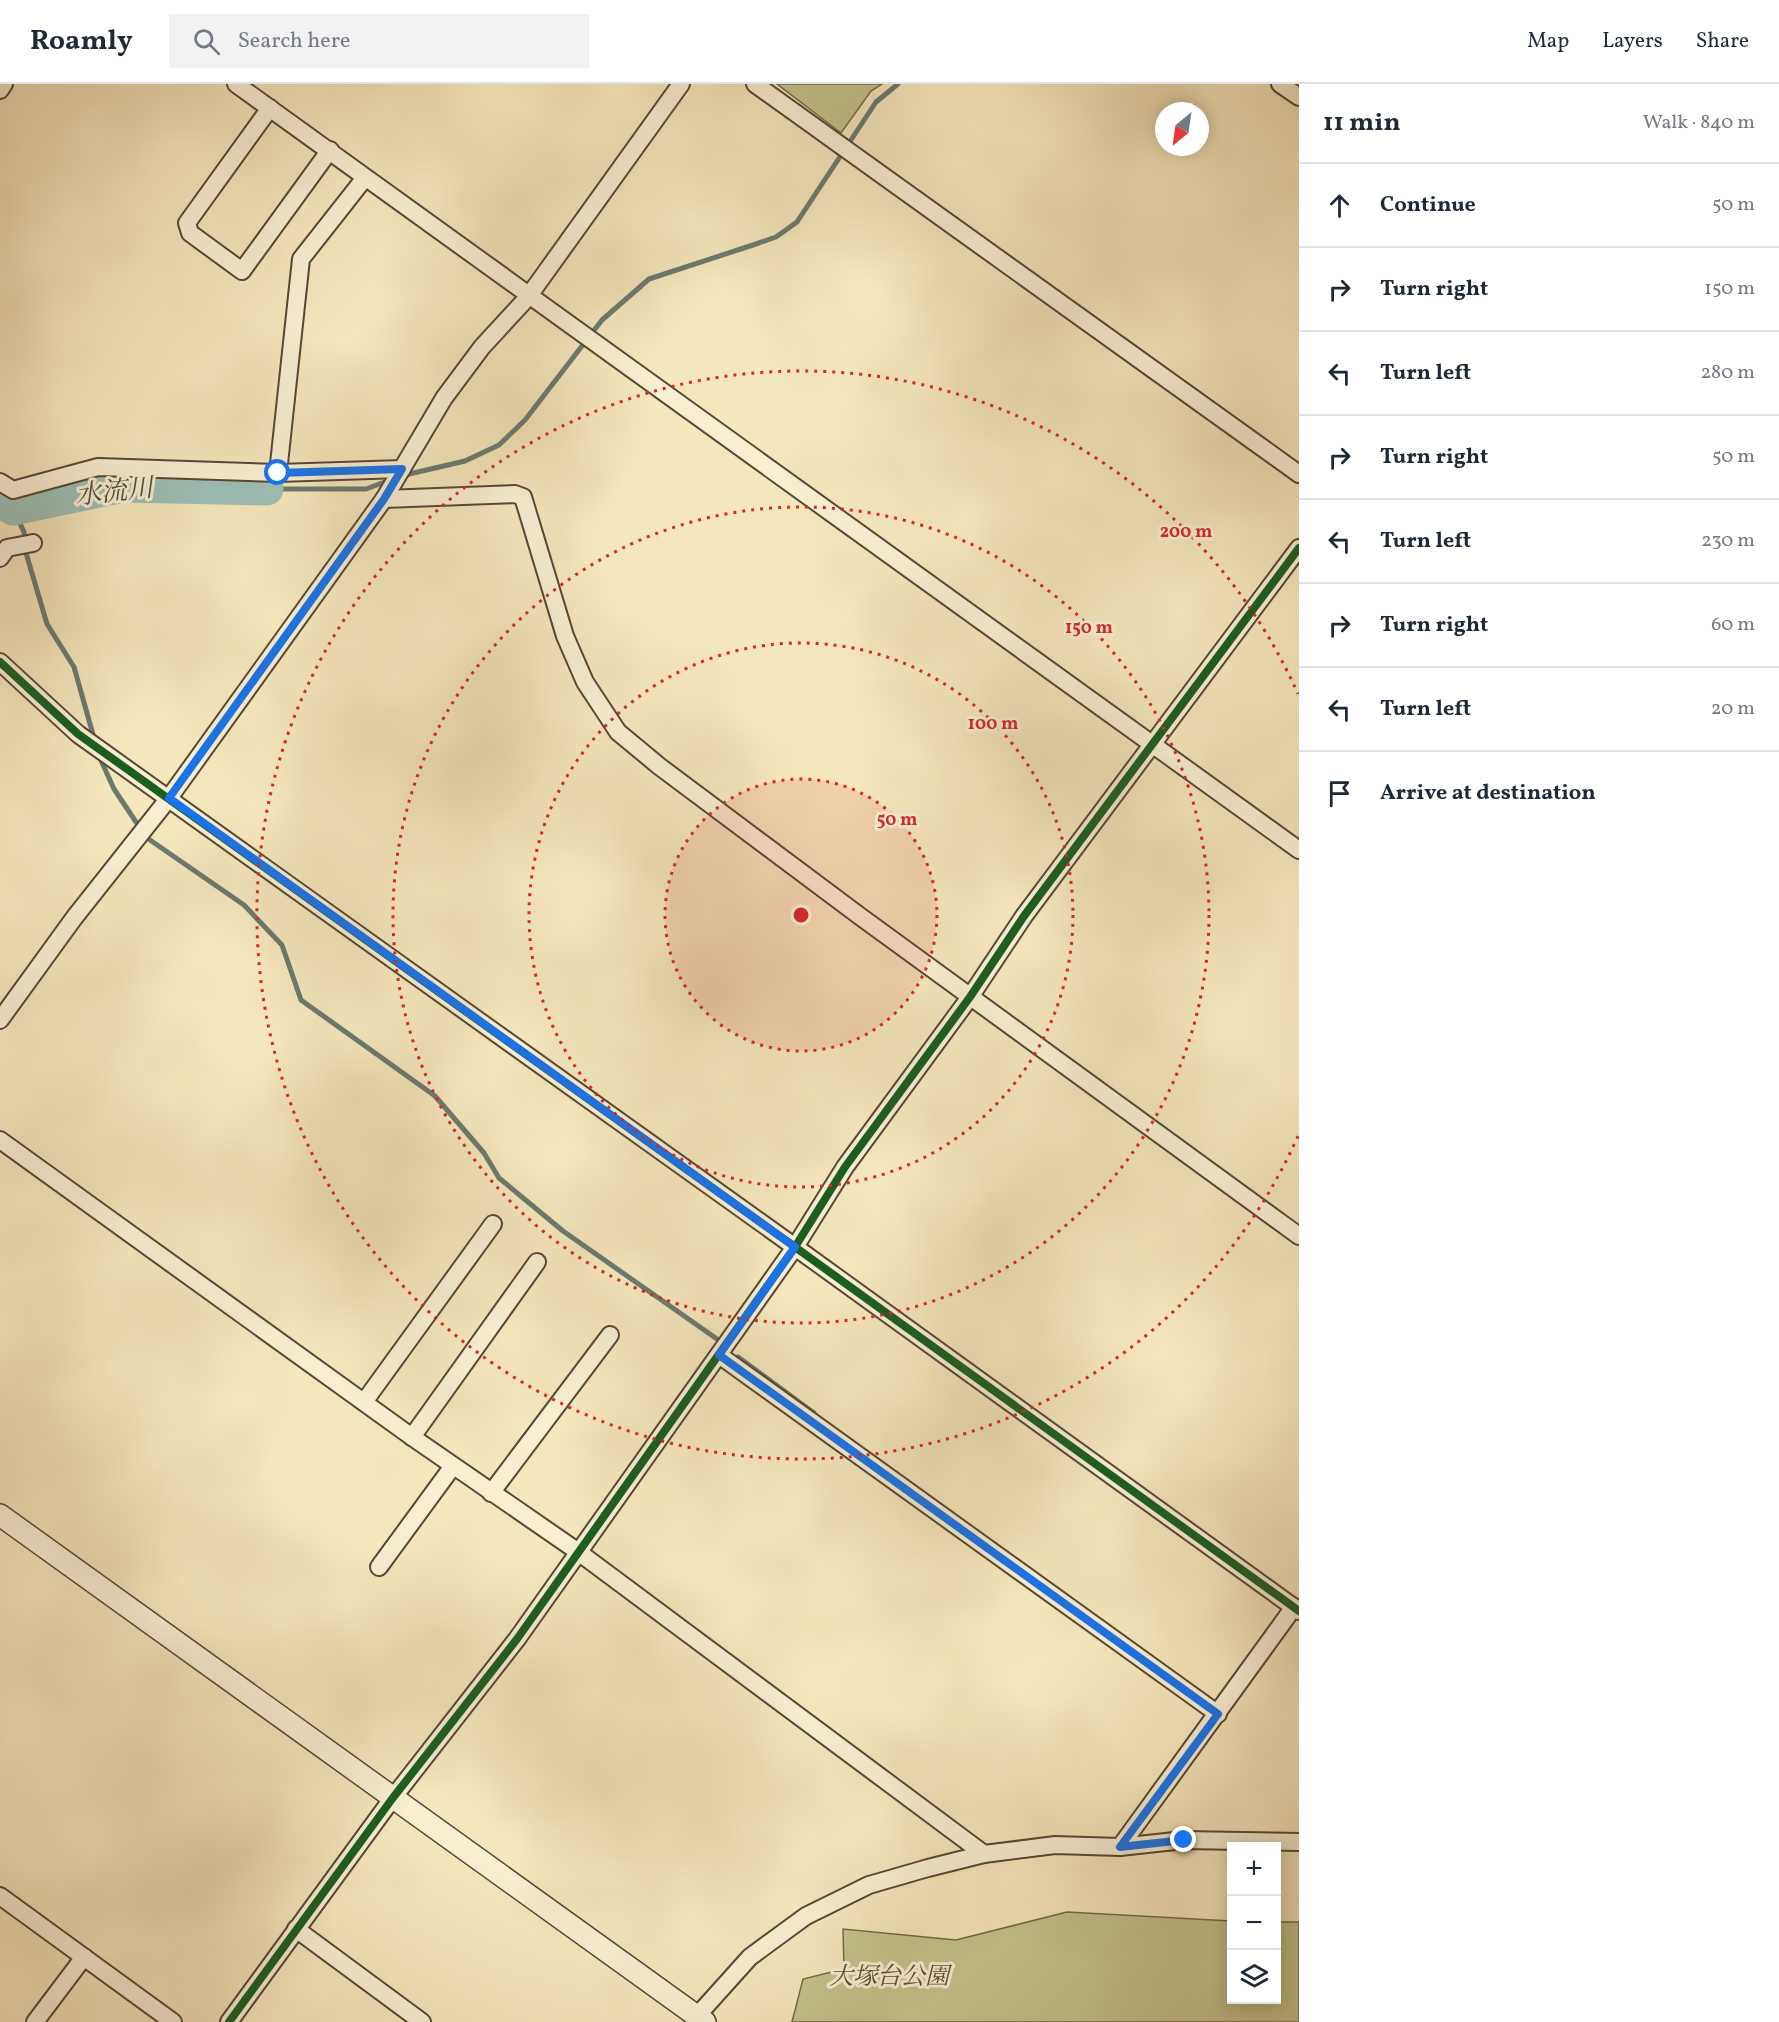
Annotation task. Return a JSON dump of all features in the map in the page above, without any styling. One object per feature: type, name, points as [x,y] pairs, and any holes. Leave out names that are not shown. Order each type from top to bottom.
[{"type":"street","points":[[0,90],[4,84]]},
{"type":"street","points":[[236,84],[330,150],[364,178],[528,297],[1152,742],[1299,850]]},
{"type":"street","points":[[0,1020],[74,918],[169,798],[384,499],[444,398],[482,347],[528,297],[681,84]]},
{"type":"street","points":[[755,84],[1299,474]]},
{"type":"street","points":[[1280,84],[1299,98]]},
{"type":"street","points":[[270,108],[187,223],[190,233],[242,271],[330,150]]},
{"type":"street","points":[[278,473],[300,260],[364,178]]},
{"type":"street","points":[[0,482],[13,490],[98,467],[278,473],[402,469]]},
{"type":"street","points":[[384,499],[515,494],[523,497],[565,636],[585,682],[618,732],[659,766],[970,997],[1299,1236]]},
{"type":"street","points":[[4,553],[33,543]]},
{"type":"street","points":[[229,2022],[392,1799],[517,1639],[577,1551],[795,1247],[845,1167],[970,997],[1024,916],[1299,548]]},
{"type":"street","points":[[0,662],[78,734],[1297,1609],[1120,1847]]},
{"type":"street","points":[[0,1140],[412,1437],[577,1551],[984,1854]]},
{"type":"street","points":[[363,1402],[493,1224]]},
{"type":"street","points":[[412,1437],[537,1262]]},
{"type":"street","points":[[491,1493],[610,1335]]},
{"type":"street","points":[[719,1355],[1218,1714]]},
{"type":"street","points":[[379,1567],[453,1466]]},
{"type":"street","points":[[0,1515],[701,2019],[750,1957],[806,1916],[869,1885],[984,1854],[1055,1845],[1120,1847],[1184,1840],[1299,1842]]},
{"type":"street","points":[[0,1896],[173,2022]]},
{"type":"street","points":[[296,1929],[422,2022]]},
{"type":"street","points":[[35,2022],[84,1957]]},
{"type":"green space","points":[[777,84],[882,84],[871,91],[841,133]]},
{"type":"green space","name":"大塚台公園","points":[[1067,1912],[1227,1921],[1227,2004],[1281,2004],[1281,1922],[1299,1922],[1299,2022],[792,2022],[803,1979],[844,1969],[843,1929],[956,1940]]},
{"type":"waterway","points":[[405,475],[465,461],[499,445],[525,420],[602,320],[649,279],[776,237],[797,222],[876,102],[898,84]]},
{"type":"waterway","points":[[267,489],[366,489],[390,480]]},
{"type":"waterway","name":"水流川","points":[[0,502],[13,509],[123,486],[267,489]]},
{"type":"waterway","points":[[13,509],[24,532],[26,553],[47,624],[74,667],[94,738]]},
{"type":"waterway","points":[[99,756],[114,789],[136,822]]},
{"type":"waterway","points":[[150,840],[244,905],[282,945],[301,1000],[435,1096],[484,1153],[499,1178],[563,1231],[717,1339]]},
{"type":"waterway","points":[[738,1357],[814,1413]]},
{"type":"cycle path","points":[[229,2022],[392,1799],[517,1639],[795,1247],[845,1167],[970,997],[1024,916],[1299,548]]},
{"type":"cycle path","points":[[0,662],[78,734],[1299,1611]]},
{"type":"route","points":[[278,473],[402,469],[384,499],[169,798],[795,1247],[719,1355],[1218,1714],[1120,1847],[1184,1840]]}]
